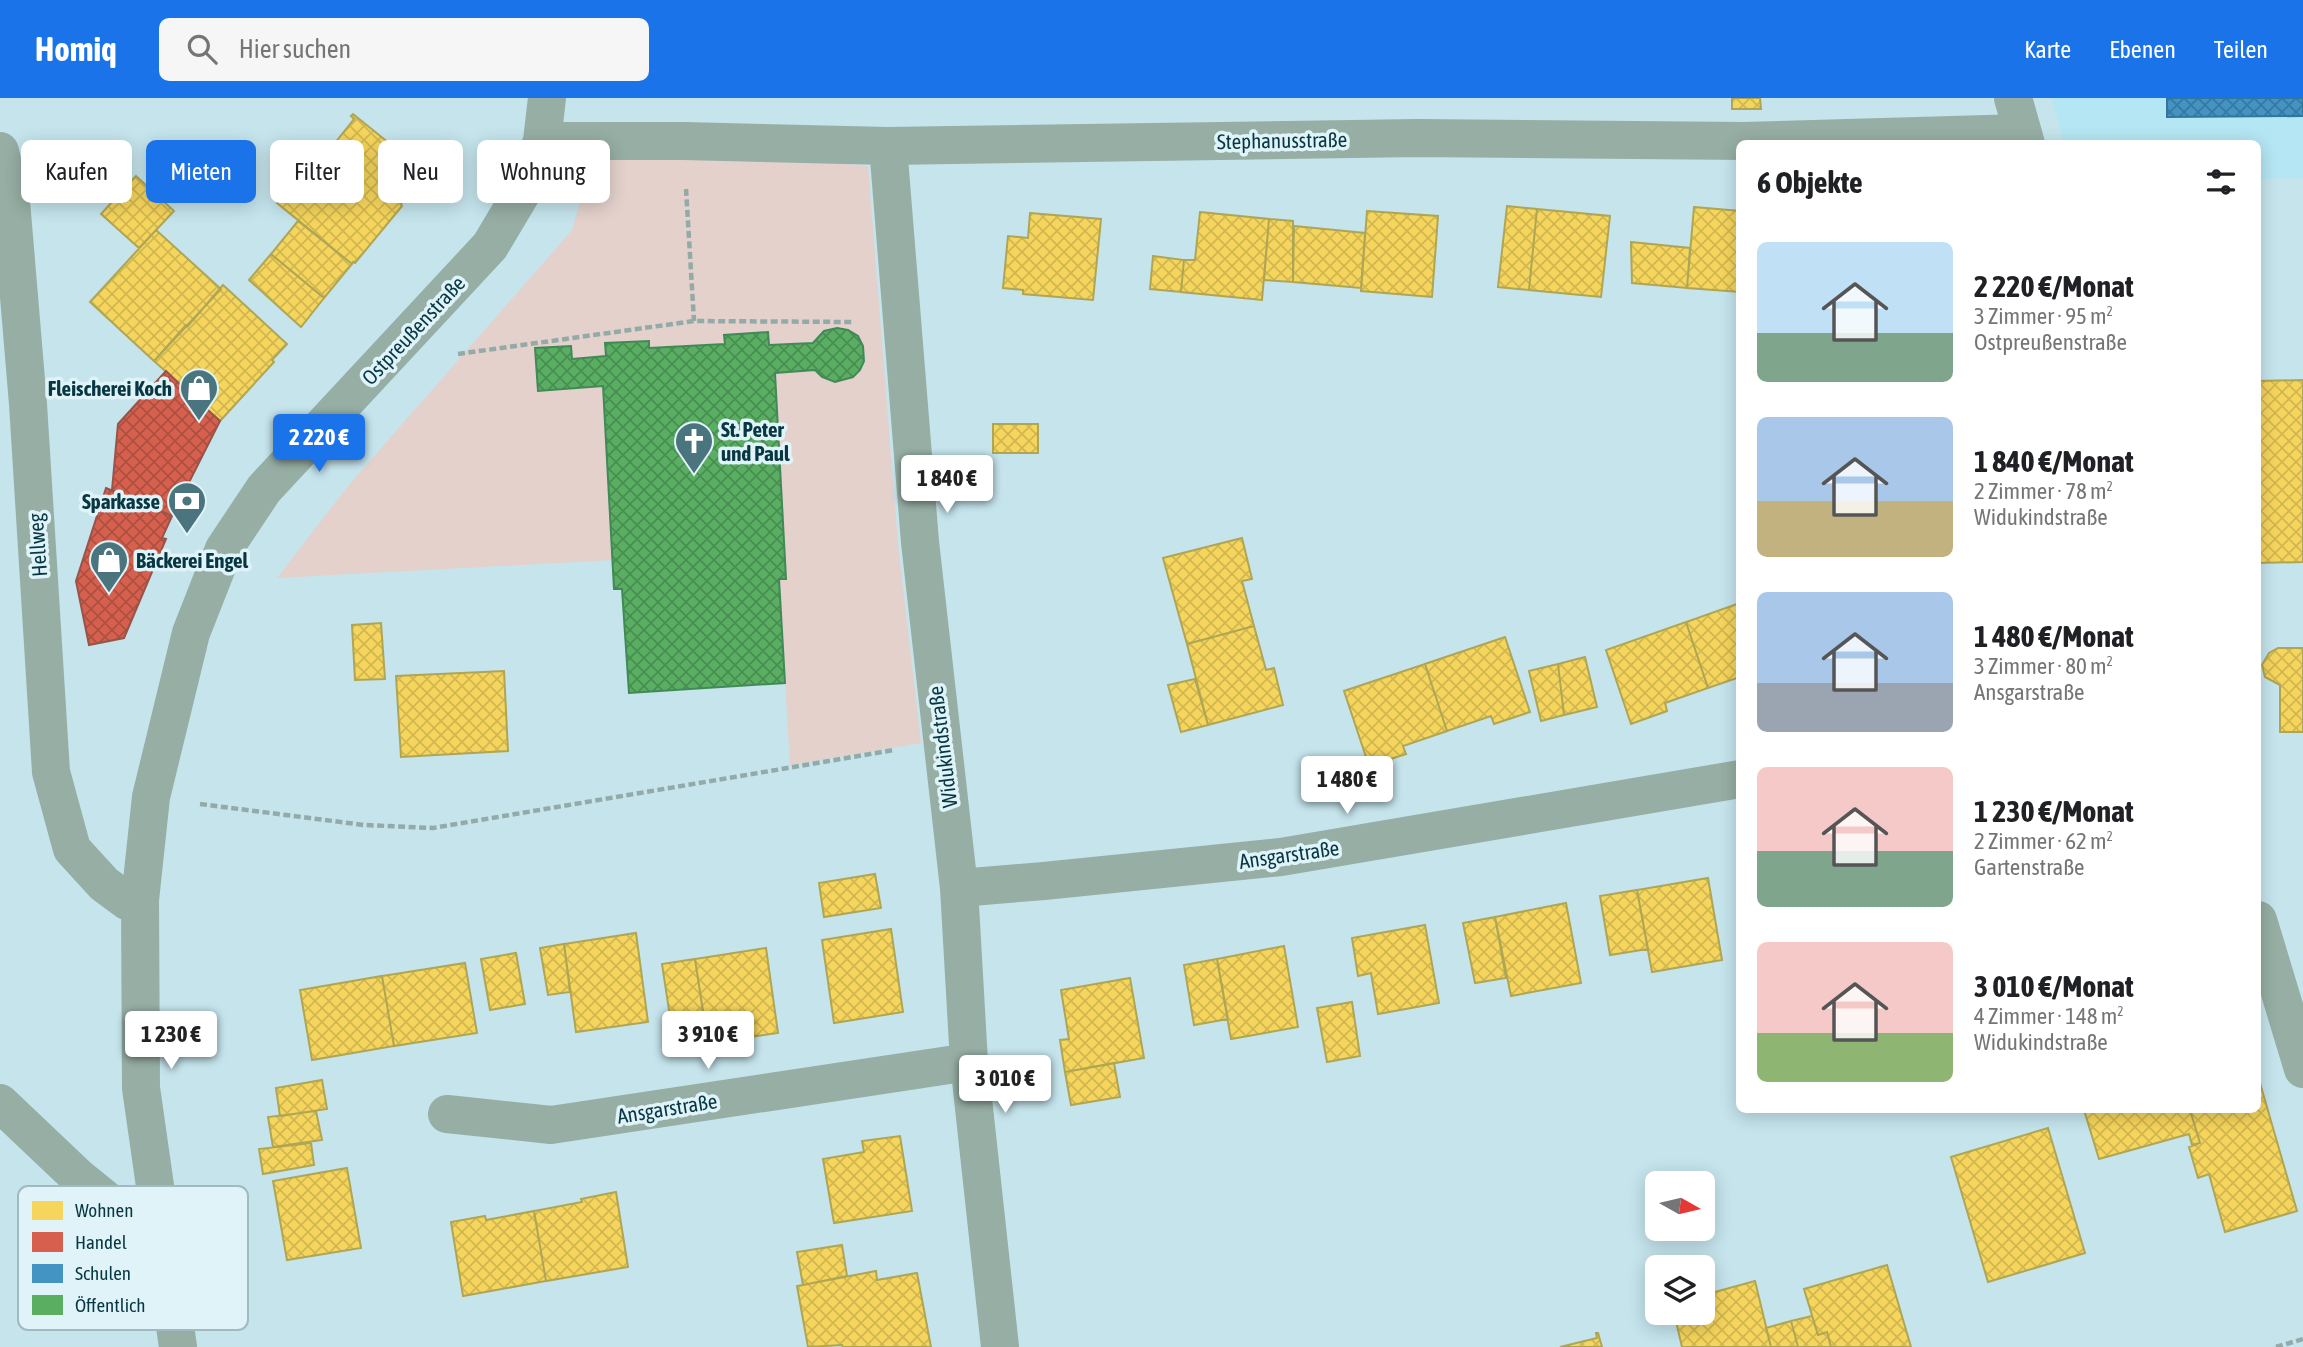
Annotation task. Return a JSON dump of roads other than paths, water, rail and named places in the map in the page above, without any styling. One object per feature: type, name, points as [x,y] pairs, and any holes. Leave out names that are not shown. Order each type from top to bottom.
[{"type":"street","name":"Ostpreußenstraße","points":[[542,140],[547,98]]},
{"type":"street","name":"Stephanusstraße","points":[[1761,140],[2020,125]]},
{"type":"street","name":"Stephanusstraße","points":[[610,142],[888,146],[1417,138],[1736,141]]},
{"type":"street","name":"Widukindstraße","points":[[888,146],[920,542],[959,888],[969,1062],[1000,1347]]},
{"type":"street","name":"Hellweg","points":[[0,151],[12,201],[28,404],[51,772],[72,849],[104,884],[127,901],[140,900]]},
{"type":"street","name":"Ostpreußenstraße","points":[[154,1186],[141,1088],[140,900],[151,797],[191,633],[224,549],[264,489],[490,246],[516,203]]},
{"type":"street","name":"Ansgarstraße","points":[[959,888],[1281,857],[1736,780]]},
{"type":"street","points":[[2261,930],[2303,1069]]},
{"type":"street","name":"Ansgarstraße","points":[[447,1114],[551,1125],[969,1062]]},
{"type":"street","points":[[0,1104],[89,1186]]},
{"type":"place","name":"Fleischerei Koch","points":[[199,422]]},
{"type":"place","name":"St. Peter und Paul","points":[[694,475]]},
{"type":"place","name":"Sparkasse","points":[[187,535]]},
{"type":"place","name":"Bäckerei Engel","points":[[109,594]]}]
